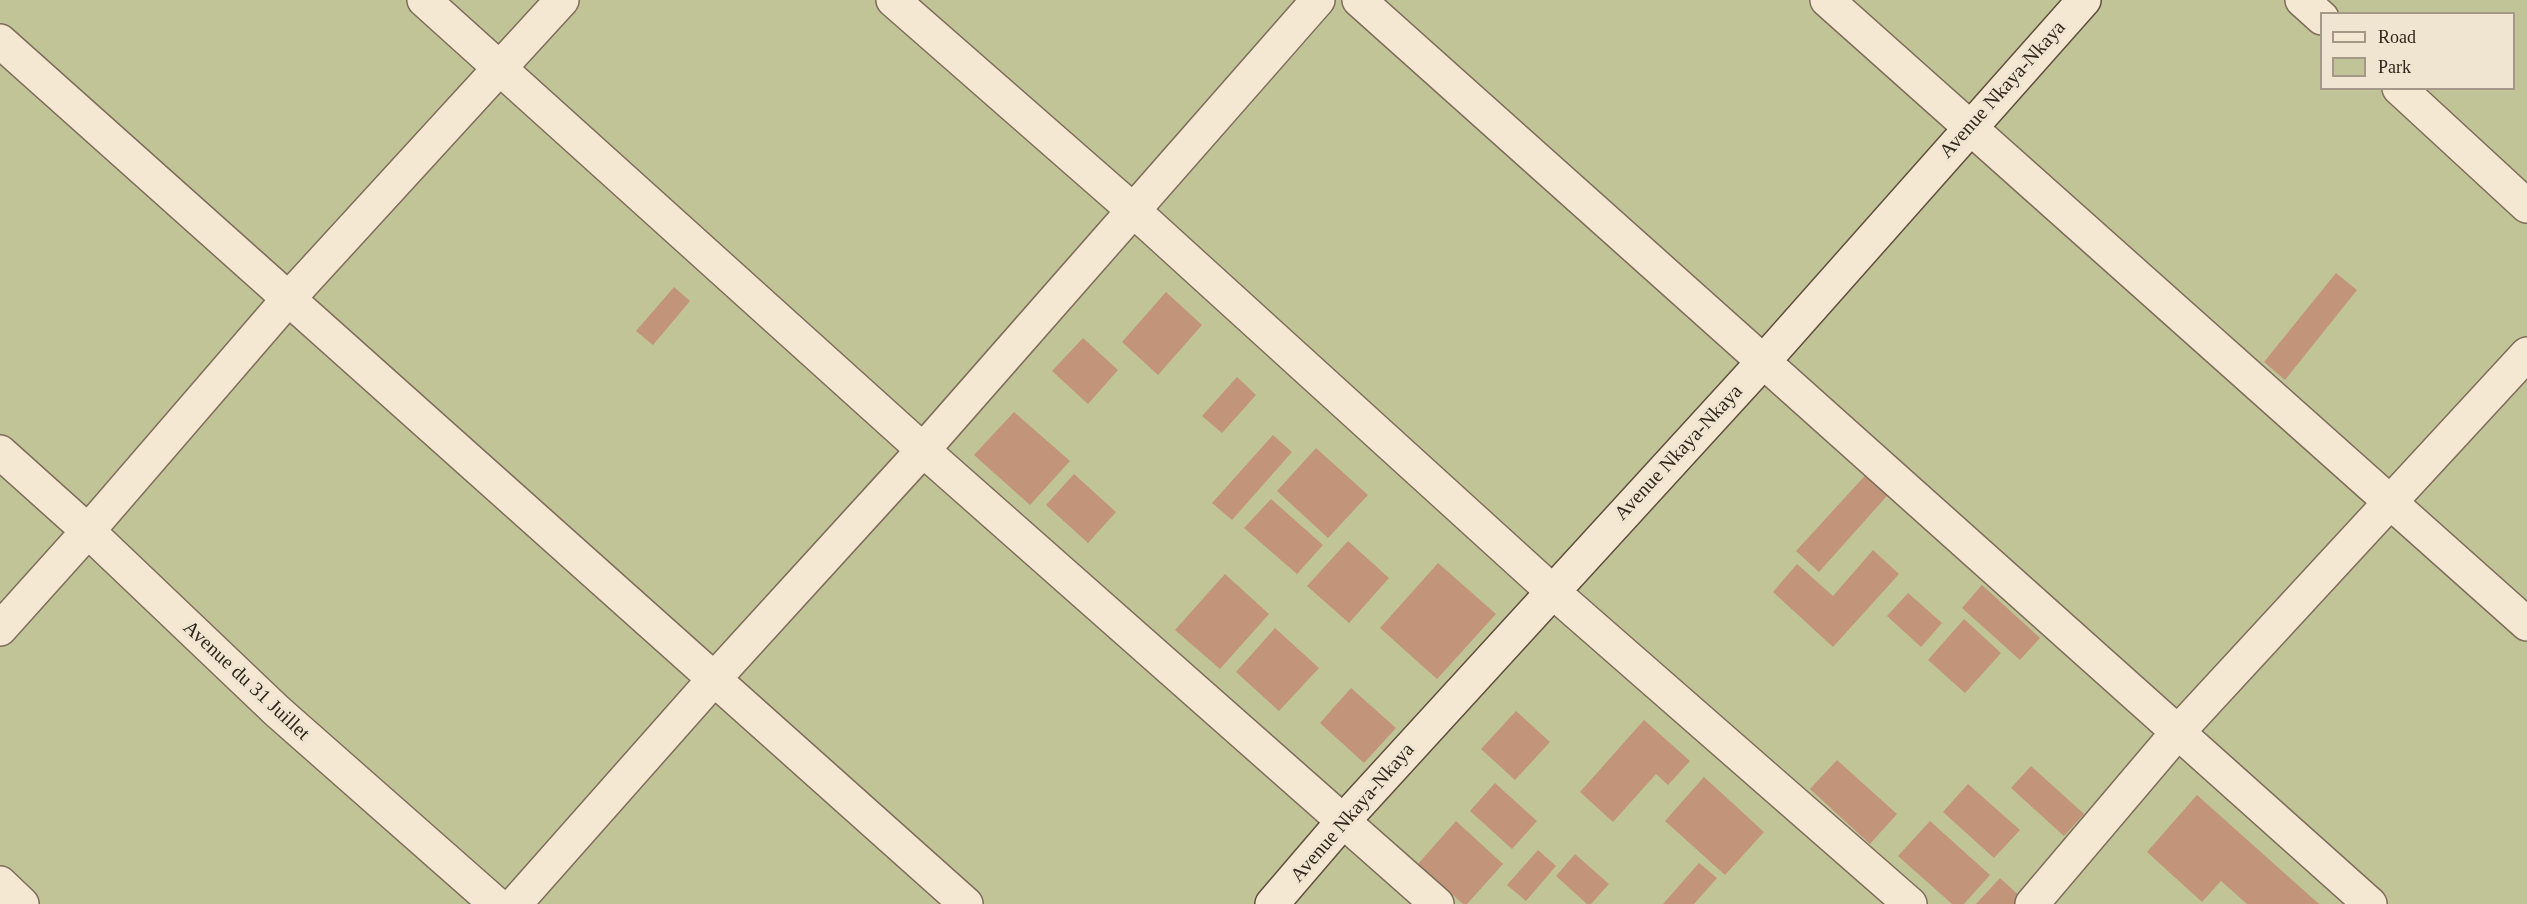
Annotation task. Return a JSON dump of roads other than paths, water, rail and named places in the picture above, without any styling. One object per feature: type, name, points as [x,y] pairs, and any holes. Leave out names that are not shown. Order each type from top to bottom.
[{"type":"street","points":[[424,0],[922,450],[1437,904]]},
{"type":"street","points":[[0,629],[88,531],[289,298],[562,0]]},
{"type":"street","points":[[892,0],[1134,211],[1552,591],[1910,904]]},
{"type":"street","points":[[515,904],[715,678],[922,450],[1318,0]]},
{"type":"street","points":[[1359,0],[2370,904]]},
{"type":"street","points":[[1827,0],[2527,624]]},
{"type":"street","name":"Avenue Nkaya-Nkaya","points":[[1272,904],[1344,820],[1762,362],[2084,0]]},
{"type":"street","points":[[2302,0],[2320,16]]},
{"type":"street","points":[[0,41],[966,904]]},
{"type":"street","points":[[2401,90],[2527,206]]},
{"type":"street","points":[[2032,904],[2177,733],[2527,354]]},
{"type":"street","name":"Avenue du 31 Juillet","points":[[0,452],[88,531],[277,711],[496,904]]},
{"type":"street","points":[[0,884],[22,904]]}]
